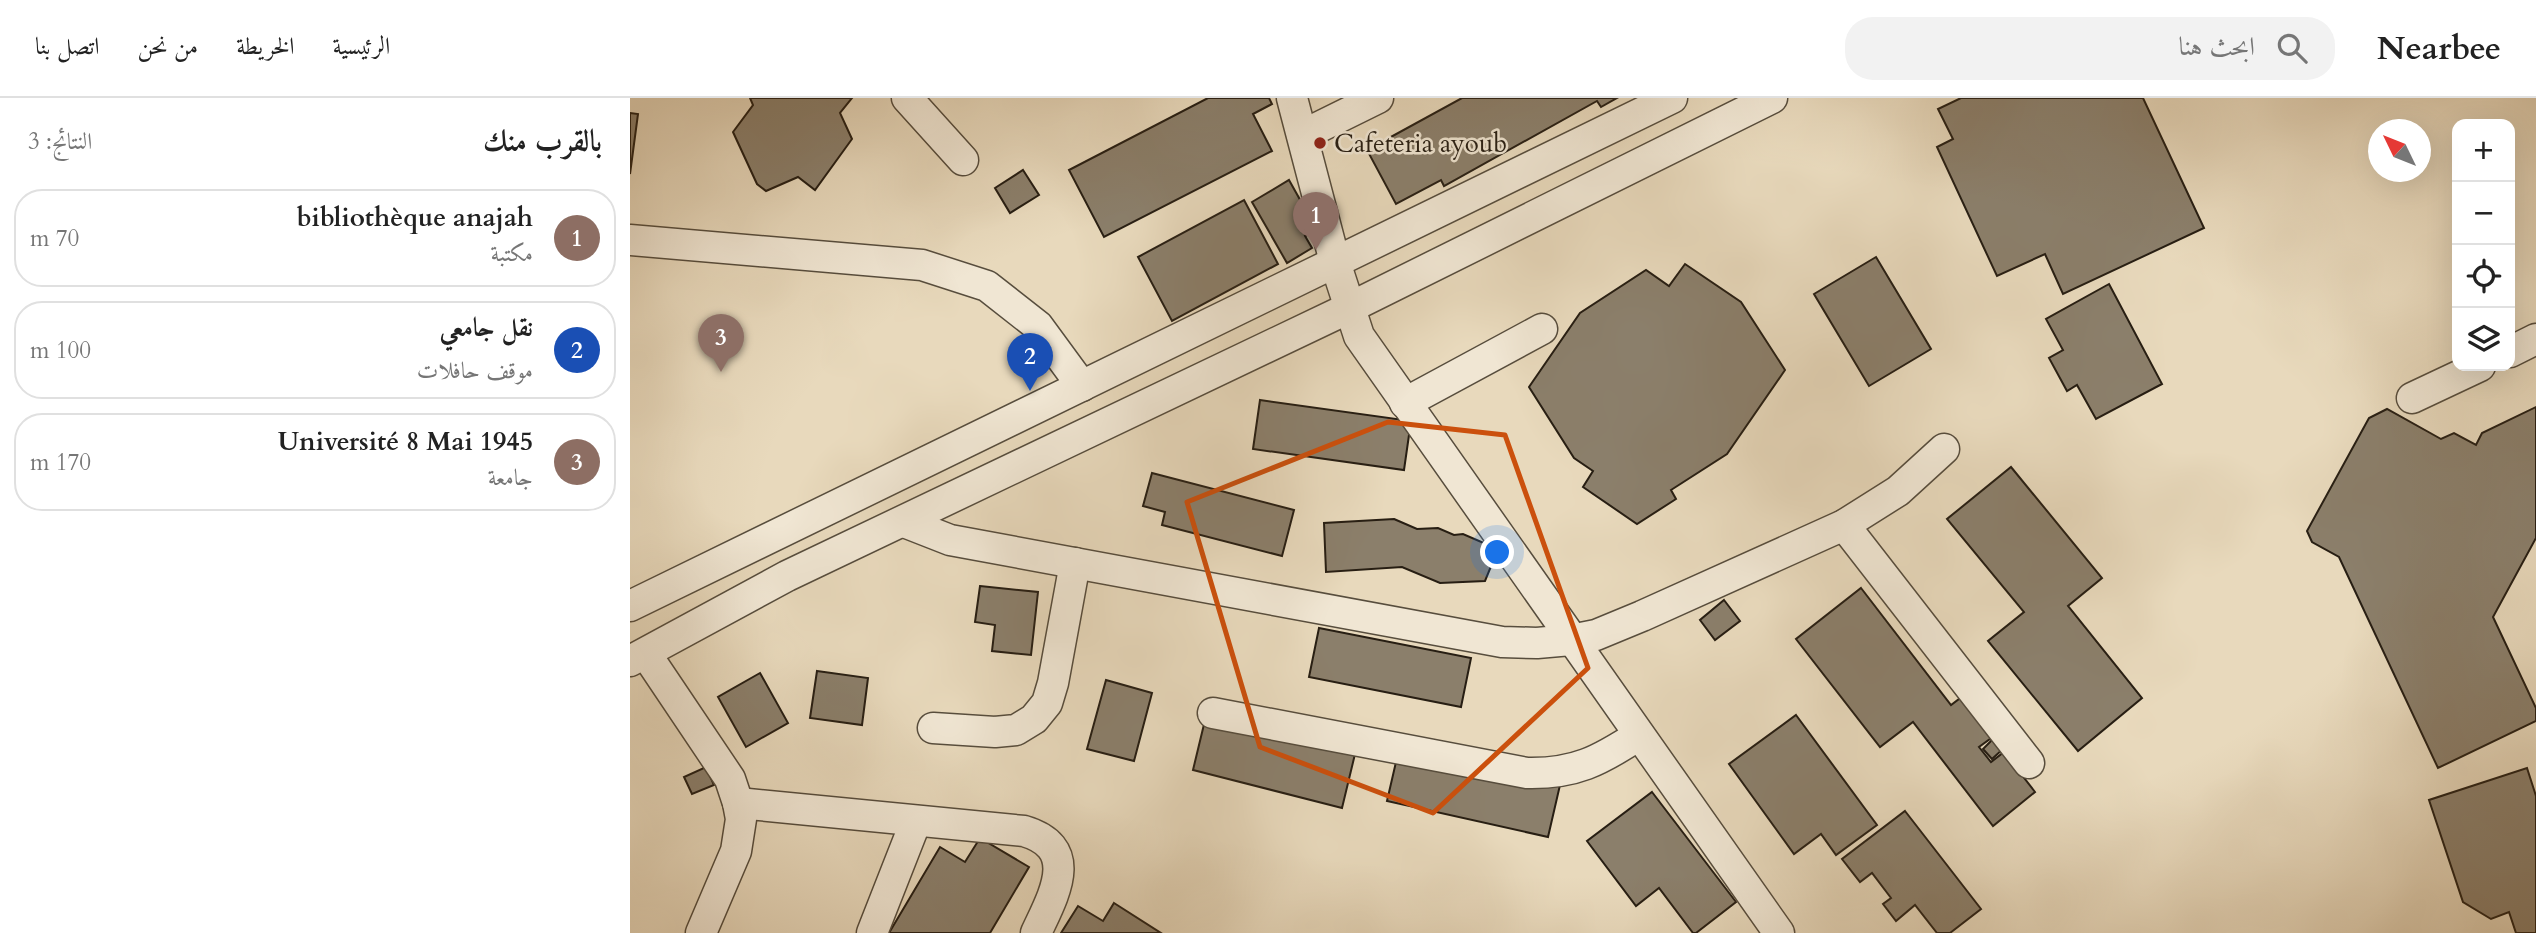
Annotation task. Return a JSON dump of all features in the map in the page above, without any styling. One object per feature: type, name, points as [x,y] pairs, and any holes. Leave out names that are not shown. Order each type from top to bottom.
[{"type":"street","points":[[906,98],[963,160]]},
{"type":"street","points":[[1292,98],[1335,262],[1359,336],[1779,933]]},
{"type":"street","points":[[1303,135],[1378,98]]},
{"type":"street","points":[[630,606],[1672,98]]},
{"type":"street","points":[[702,933],[736,851],[740,827],[738,803],[730,779],[638,657],[787,576],[1349,308],[1772,98]]},
{"type":"street","points":[[630,240],[922,265],[988,286],[1038,326],[1082,386]]},
{"type":"street","points":[[1405,403],[1542,329]]},
{"type":"street","points":[[2515,350],[2536,340]]},
{"type":"street","points":[[2412,398],[2469,371]]},
{"type":"street","points":[[904,522],[950,540],[1502,642],[1537,643],[1571,640],[1619,626],[1844,525],[1898,491],[1944,449]]},
{"type":"street","points":[[1844,525],[2029,763]]},
{"type":"street","points":[[933,728],[995,732],[1016,730],[1034,719],[1047,703],[1053,683],[1075,563]]},
{"type":"street","points":[[1213,713],[1527,772],[1549,773],[1588,765],[1639,735]]},
{"type":"street","points":[[738,803],[1024,831],[1036,835],[1047,842],[1059,865],[1059,878],[1036,933]]},
{"type":"street","points":[[872,933],[916,821]]},
{"type":"highlighted area","points":[[1388,422],[1505,435],[1588,668],[1433,813],[1260,747],[1187,502]]},
{"type":"building","points":[[750,98],[852,98],[840,113],[852,139],[815,190],[798,177],[766,191],[757,184],[733,132],[753,105]]},
{"type":"building","points":[[1208,98],[1269,98],[1272,104],[1253,114],[1272,151],[1104,237],[1069,170]]},
{"type":"building","points":[[1462,98],[1617,98],[1601,107],[1597,101],[1444,186],[1441,180],[1396,204],[1367,150]]},
{"type":"building","points":[[1961,98],[2143,98],[2204,228],[2063,294],[2045,254],[1997,276],[1937,147],[1953,139],[1938,109]]},
{"type":"building","points":[[630,113],[638,114],[630,174]]},
{"type":"building","points":[[1023,170],[1039,195],[1010,213],[995,188]]},
{"type":"building","points":[[1289,180],[1303,205],[1313,199],[1327,224],[1305,236],[1312,248],[1287,263],[1252,202]]},
{"type":"building","points":[[1244,200],[1278,264],[1172,321],[1138,257]]},
{"type":"building","points":[[1876,257],[1931,349],[1869,386],[1814,294]]},
{"type":"building","points":[[1685,264],[1741,302],[1785,370],[1727,454],[1671,490],[1676,499],[1637,524],[1583,487],[1593,471],[1574,458],[1529,387],[1580,313],[1646,270],[1669,286]]},
{"type":"building","points":[[2109,284],[2162,384],[2096,419],[2077,385],[2067,391],[2049,358],[2063,350],[2046,319]]},
{"type":"building","points":[[1260,400],[1411,421],[1404,470],[1253,449]]},
{"type":"building","points":[[2536,407],[2536,538],[2493,617],[2536,708],[2536,721],[2438,768],[2339,557],[2312,542],[2307,531],[2369,418],[2387,409],[2441,439],[2454,433],[2476,445],[2482,433]]},
{"type":"building","points":[[2011,467],[2102,578],[2068,606],[2142,698],[2078,751],[1988,641],[2024,612],[1947,519]]},
{"type":"building","points":[[1152,473],[1294,510],[1282,556],[1162,525],[1165,512],[1143,506]]},
{"type":"building","points":[[1394,519],[1417,529],[1438,528],[1454,535],[1463,534],[1493,547],[1494,559],[1485,581],[1440,583],[1402,567],[1326,572],[1324,523]]},
{"type":"building","points":[[980,586],[1038,592],[1031,655],[992,651],[995,625],[975,622]]},
{"type":"building","points":[[1861,588],[1951,705],[1963,696],[1994,736],[1979,747],[1991,762],[2004,752],[2035,792],[1993,826],[1913,722],[1880,747],[1796,639]]},
{"type":"building","points":[[1724,600],[1740,621],[1715,640],[1700,620]]},
{"type":"building","points":[[1319,628],[1471,658],[1461,707],[1309,677]]},
{"type":"building","points":[[817,671],[868,678],[862,725],[810,718]]},
{"type":"building","points":[[760,673],[788,723],[746,747],[718,697]]},
{"type":"building","points":[[1106,680],[1152,693],[1134,761],[1087,749]]},
{"type":"building","points":[[1796,715],[1877,825],[1836,855],[1821,834],[1794,854],[1729,764]]},
{"type":"building","points":[[1206,716],[1355,754],[1342,808],[1193,770]]},
{"type":"building","points":[[1994,738],[2004,748],[1992,759],[1983,749]]},
{"type":"building","points":[[1399,749],[1560,785],[1548,837],[1387,801]]},
{"type":"building","points":[[706,767],[714,785],[692,794],[684,777]]},
{"type":"building","points":[[2527,768],[2536,796],[2536,933],[2516,933],[2509,912],[2491,919],[2463,902],[2429,800]]},
{"type":"building","points":[[1652,792],[1736,902],[1696,933],[1693,933],[1659,888],[1636,906],[1587,841]]},
{"type":"building","points":[[1905,811],[1981,909],[1950,933],[1937,933],[1915,905],[1896,921],[1883,904],[1891,898],[1872,873],[1860,882],[1842,859]]},
{"type":"building","points":[[980,838],[1029,867],[990,933],[889,933],[940,847],[965,862]]},
{"type":"building","points":[[1114,903],[1161,933],[1061,933],[1078,906],[1103,921]]},
{"type":"place","name":"Cafeteria ayoub","points":[[1320,143]]},
{"type":"place","name":"bibliothèque anajah","points":[[1316,250]]},
{"type":"place","name":"Université 8 Mai 1945","points":[[721,372]]},
{"type":"place","name":"نقل جامعي","points":[[1030,391]]}]
